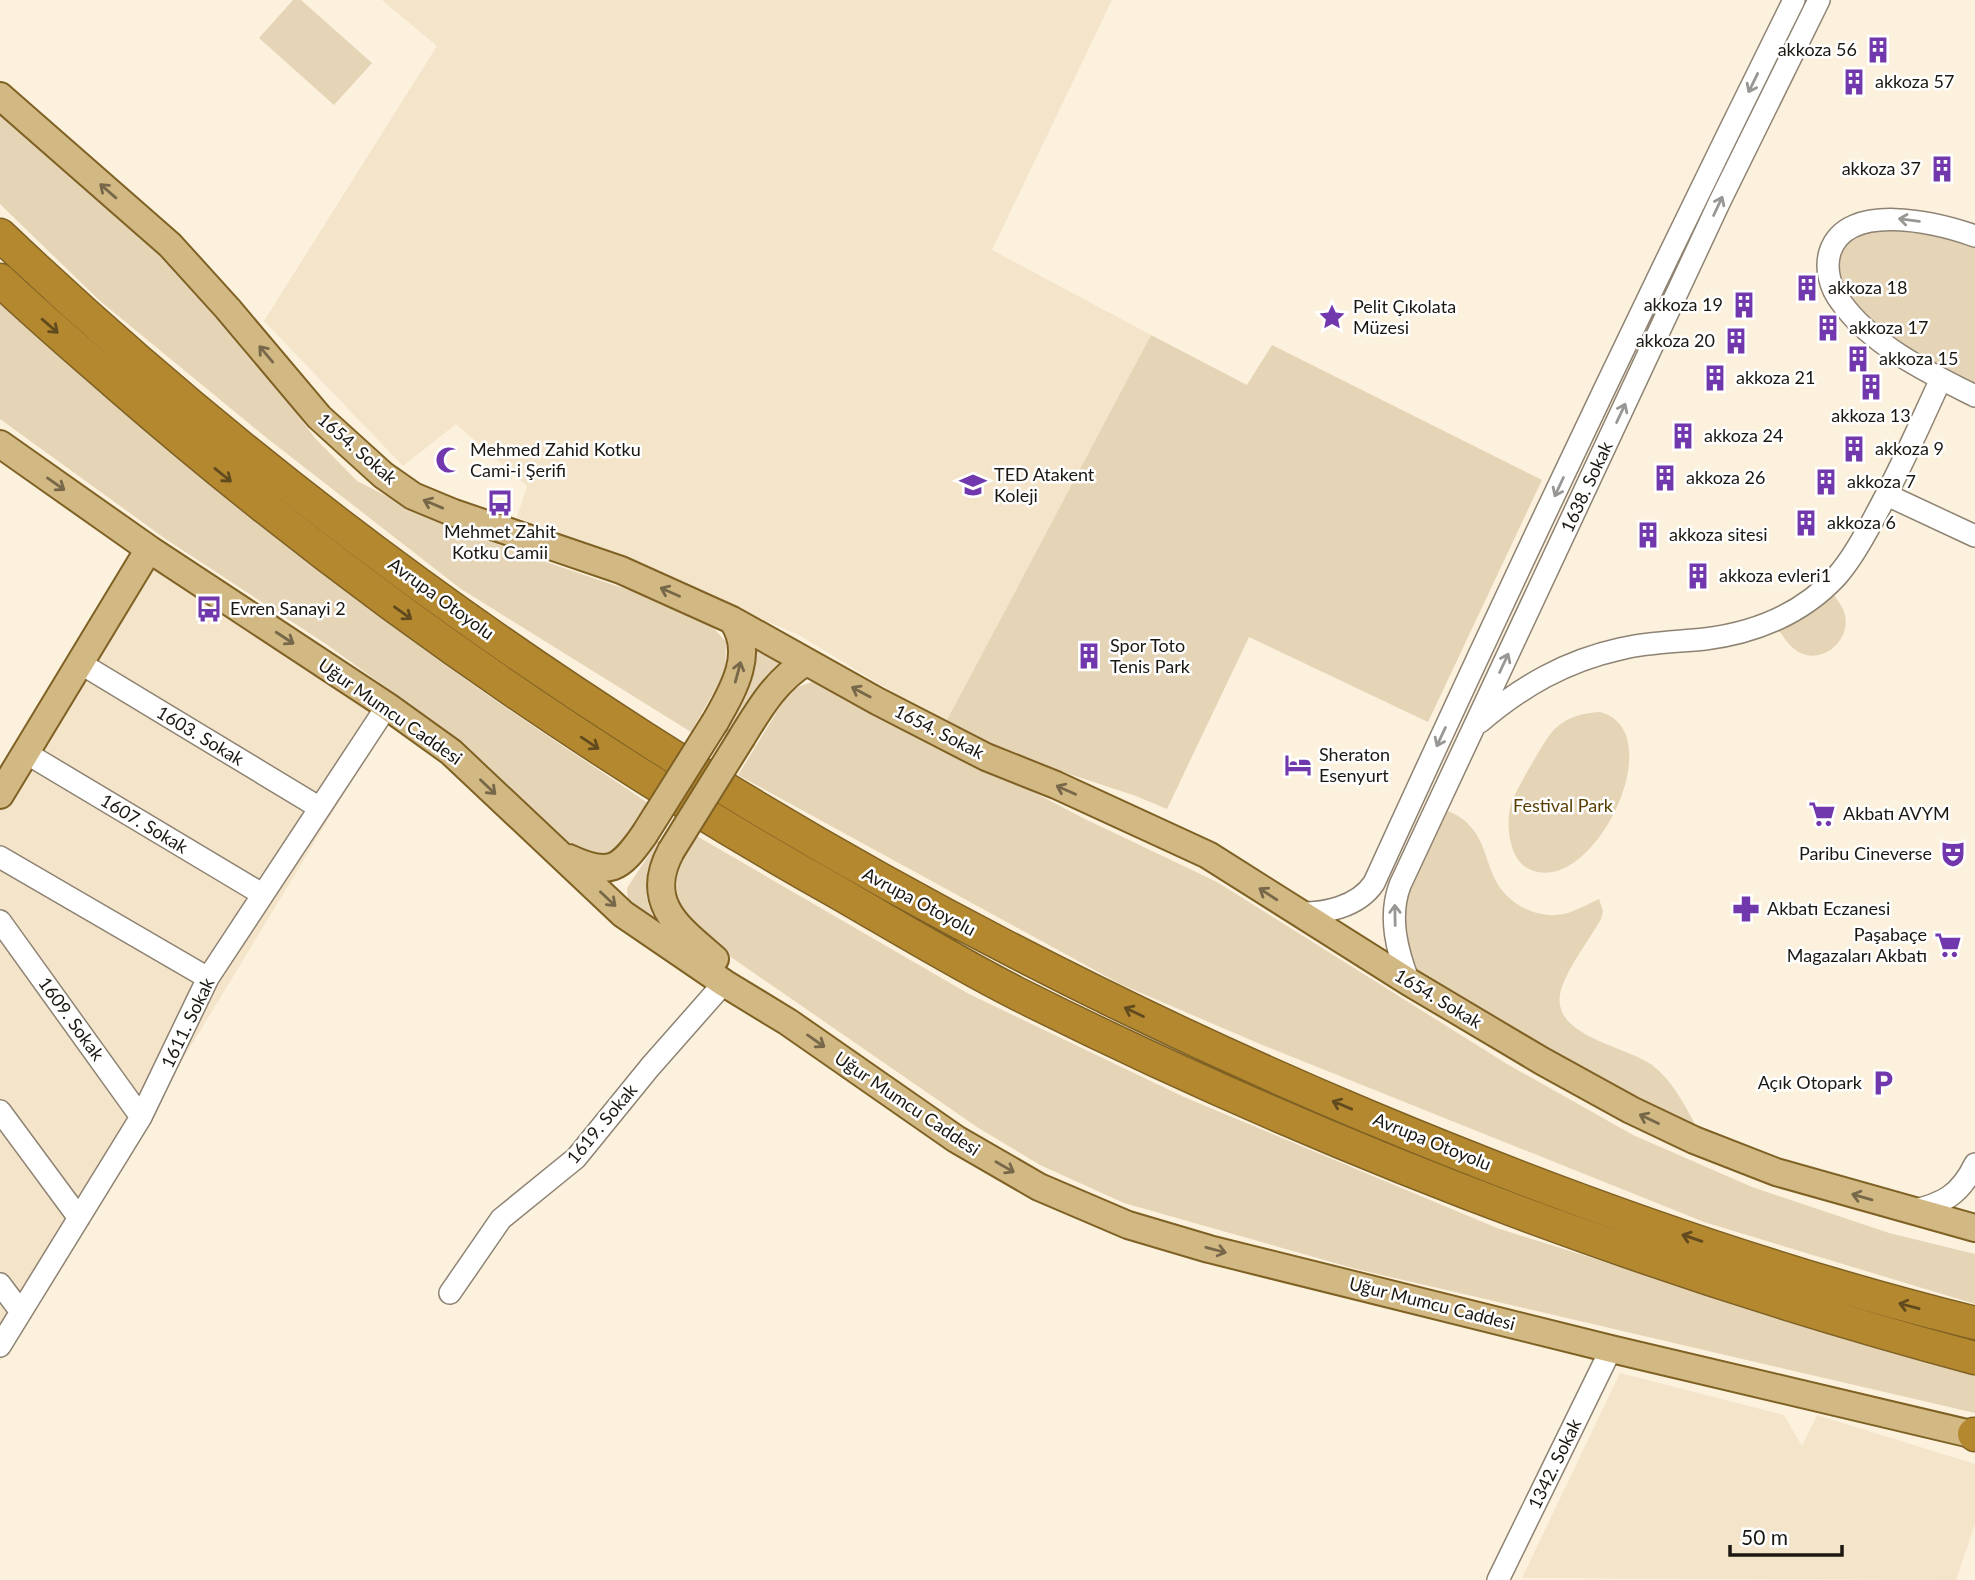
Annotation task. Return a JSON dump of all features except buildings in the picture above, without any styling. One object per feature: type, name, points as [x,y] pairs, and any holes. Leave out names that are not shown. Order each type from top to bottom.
[{"type":"highway","name":"Avrupa Otoyolu","points":[[0,235],[226,437],[393,565],[487,633],[634,732],[860,870],[1000,946],[1165,1027],[1440,1147],[1546,1188],[1736,1254],[1846,1289],[1975,1323]]},
{"type":"highway","name":"Avrupa Otoyolu","points":[[0,280],[233,484],[318,551],[492,677],[623,765],[707,817],[1011,990],[1188,1076],[1489,1202],[1717,1283],[1975,1358]]},
{"type":"main road","name":"1654. Sokak","points":[[0,96],[170,245],[319,417],[383,475],[414,496],[454,513],[621,570],[732,620],[986,757],[1056,785],[1208,855],[1409,982],[1583,1085],[1694,1140],[1776,1172],[1975,1228]]},
{"type":"main road","name":"Uğur Mumcu Caddesi","points":[[0,444],[149,549],[451,751],[623,914],[724,983],[788,1022],[956,1139],[1039,1187],[1128,1224],[1248,1259],[1611,1349],[1771,1385],[1975,1438]]},
{"type":"main road","points":[[0,795],[149,549]]},
{"type":"main road","points":[[558,853],[590,866],[613,867],[627,858],[729,699],[741,664],[741,636],[732,620]]},
{"type":"main road","points":[[788,1022],[673,921],[664,905],[661,886],[665,864],[671,851],[742,737],[776,685],[788,673],[806,662]]},
{"type":"street","name":"1638. Sokak","points":[[1297,913],[1321,912],[1354,902],[1370,890],[1374,883],[1453,710],[1675,243],[1794,0]]},
{"type":"street","name":"1638. Sokak","points":[[1409,982],[1396,938],[1396,895],[1720,201],[1819,0]]},
{"type":"street","points":[[1975,236],[1928,223],[1896,219],[1857,225],[1838,238],[1829,257],[1828,274],[1839,301],[1851,315],[1902,357],[1975,396]]},
{"type":"street","points":[[1473,728],[1518,691],[1573,663],[1598,654],[1643,644],[1742,632],[1785,615],[1816,595],[1837,576],[1852,556],[1887,495],[1941,379]]},
{"type":"street","points":[[1887,495],[1975,536]]},
{"type":"street","name":"1603. Sokak","points":[[80,663],[320,808]]},
{"type":"street","name":"1611. Sokak","points":[[0,1346],[141,1117],[208,978],[387,706]]},
{"type":"street","name":"1607. Sokak","points":[[26,754],[262,894]]},
{"type":"street","points":[[0,857],[208,978]]},
{"type":"street","name":"1609. Sokak","points":[[0,921],[141,1117]]},
{"type":"street","name":"1619. Sokak","points":[[450,1293],[501,1219],[576,1158],[650,1067],[724,983]]},
{"type":"street","points":[[0,1111],[79,1218]]},
{"type":"street","points":[[1911,1211],[1927,1208],[1952,1196],[1964,1185],[1975,1164]]},
{"type":"street","points":[[0,1283],[21,1312]]},
{"type":"street","name":"1342. Sokak","points":[[1498,1580],[1611,1349]]},
{"type":"shaded area","points":[[382,0],[1112,0],[992,250],[1151,335],[945,724],[799,635],[517,517],[527,486],[456,424],[403,466],[264,321],[437,46]]},
{"type":"shaded area","points":[[150,565],[388,721],[0,1361],[0,806]]},
{"type":"shaded area","points":[[1620,1373],[1784,1415],[1802,1446],[1817,1415],[1975,1464],[1975,1524],[1956,1580],[1522,1578]]},
{"type":"green space","points":[[293,0],[301,0],[372,63],[334,105],[259,38]]},
{"type":"green space","points":[[0,110],[150,243],[259,364],[315,438],[357,481],[423,515],[520,553],[646,596],[710,624],[726,642],[725,672],[691,732],[461,589],[268,439],[100,301],[0,204]]},
{"type":"green space","points":[[1857,225],[1975,236],[1975,396],[1851,315],[1829,257]]},
{"type":"green space","points":[[0,296],[158,438],[321,571],[460,676],[648,803],[630,843],[607,860],[576,849],[449,733],[326,644],[167,540],[0,419]]},
{"type":"green space","points":[[1151,335],[1247,385],[1272,345],[1542,480],[1428,722],[1249,637],[1167,809],[1136,796],[1002,752],[945,724]]},
{"type":"green space","points":[[1834,595],[1842,607],[1846,625],[1838,643],[1831,650],[1813,656],[1794,649],[1779,631]]},
{"type":"green space","points":[[755,643],[784,659],[765,684],[730,742],[722,735],[750,680]]},
{"type":"green space","points":[[818,680],[1085,819],[1217,882],[1507,1064],[1633,1135],[1752,1187],[1889,1233],[1975,1254],[1975,1304],[1704,1222],[1260,1044],[1120,984],[738,775],[791,689]]},
{"type":"green space","name":"Festival Park","points":[[1600,712],[1621,725],[1629,749],[1627,778],[1616,809],[1599,838],[1577,860],[1553,872],[1529,869],[1516,857],[1510,839],[1512,801],[1552,732],[1575,717]]},
{"type":"green space","points":[[1437,807],[1467,822],[1481,843],[1498,885],[1522,907],[1542,914],[1564,914],[1599,899],[1603,911],[1601,919],[1569,972],[1561,990],[1560,1006],[1566,1018],[1577,1029],[1640,1058],[1659,1071],[1677,1093],[1696,1126],[1658,1113],[1402,963],[1395,925]]},
{"type":"green space","points":[[695,835],[969,994],[1184,1097],[1497,1228],[1859,1342],[1975,1370],[1975,1413],[1356,1269],[1124,1203],[1040,1165],[977,1127],[712,944],[673,904],[675,865]]},
{"type":"green space","points":[[658,841],[665,846],[646,888],[649,907],[662,931],[628,901],[627,888]]},
{"type":"place","name":"akkoza 56","points":[[1878,50]]},
{"type":"place","name":"akkoza 57","points":[[1854,82]]},
{"type":"place","name":"akkoza 37","points":[[1942,169]]},
{"type":"place","name":"akkoza 18","points":[[1807,288]]},
{"type":"place","name":"akkoza 19","points":[[1744,305]]},
{"type":"place","name":"Pelit Çıkolata Müzesi","points":[[1332,317]]},
{"type":"place","name":"akkoza 17","points":[[1828,328]]},
{"type":"place","name":"akkoza 20","points":[[1736,341]]},
{"type":"place","name":"akkoza 15","points":[[1858,359]]},
{"type":"place","name":"akkoza 21","points":[[1715,378]]},
{"type":"place","name":"akkoza 13","points":[[1871,387]]},
{"type":"place","name":"akkoza 24","points":[[1683,436]]},
{"type":"place","name":"akkoza 9","points":[[1854,449]]},
{"type":"place","name":"Mehmed Zahid Kotku Cami-i Şerifi","points":[[449,460]]},
{"type":"place","name":"akkoza 26","points":[[1665,478]]},
{"type":"place","name":"akkoza 7","points":[[1826,482]]},
{"type":"place","name":"TED Atakent Koleji","points":[[973,485]]},
{"type":"place","name":"Mehmet Zahit Kotku Camii","points":[[500,503]]},
{"type":"place","name":"akkoza 6","points":[[1806,523]]},
{"type":"place","name":"akkoza sitesi","points":[[1648,535]]},
{"type":"place","name":"akkoza evleri1","points":[[1698,576]]},
{"type":"place","name":"Evren Sanayi 2","points":[[209,609]]},
{"type":"place","name":"Spor Toto Tenis Park","points":[[1089,656]]},
{"type":"place","name":"Sheraton Esenyurt","points":[[1298,765]]},
{"type":"place","name":"Akbatı AVYM","points":[[1822,814]]},
{"type":"place","name":"Paribu Cineverse","points":[[1953,854]]},
{"type":"place","name":"Akbatı Eczanesi","points":[[1746,909]]},
{"type":"place","name":"Paşabaçe Magazaları Akbatı","points":[[1948,945]]},
{"type":"place","name":"Açık Otopark","points":[[1883,1083]]}]
